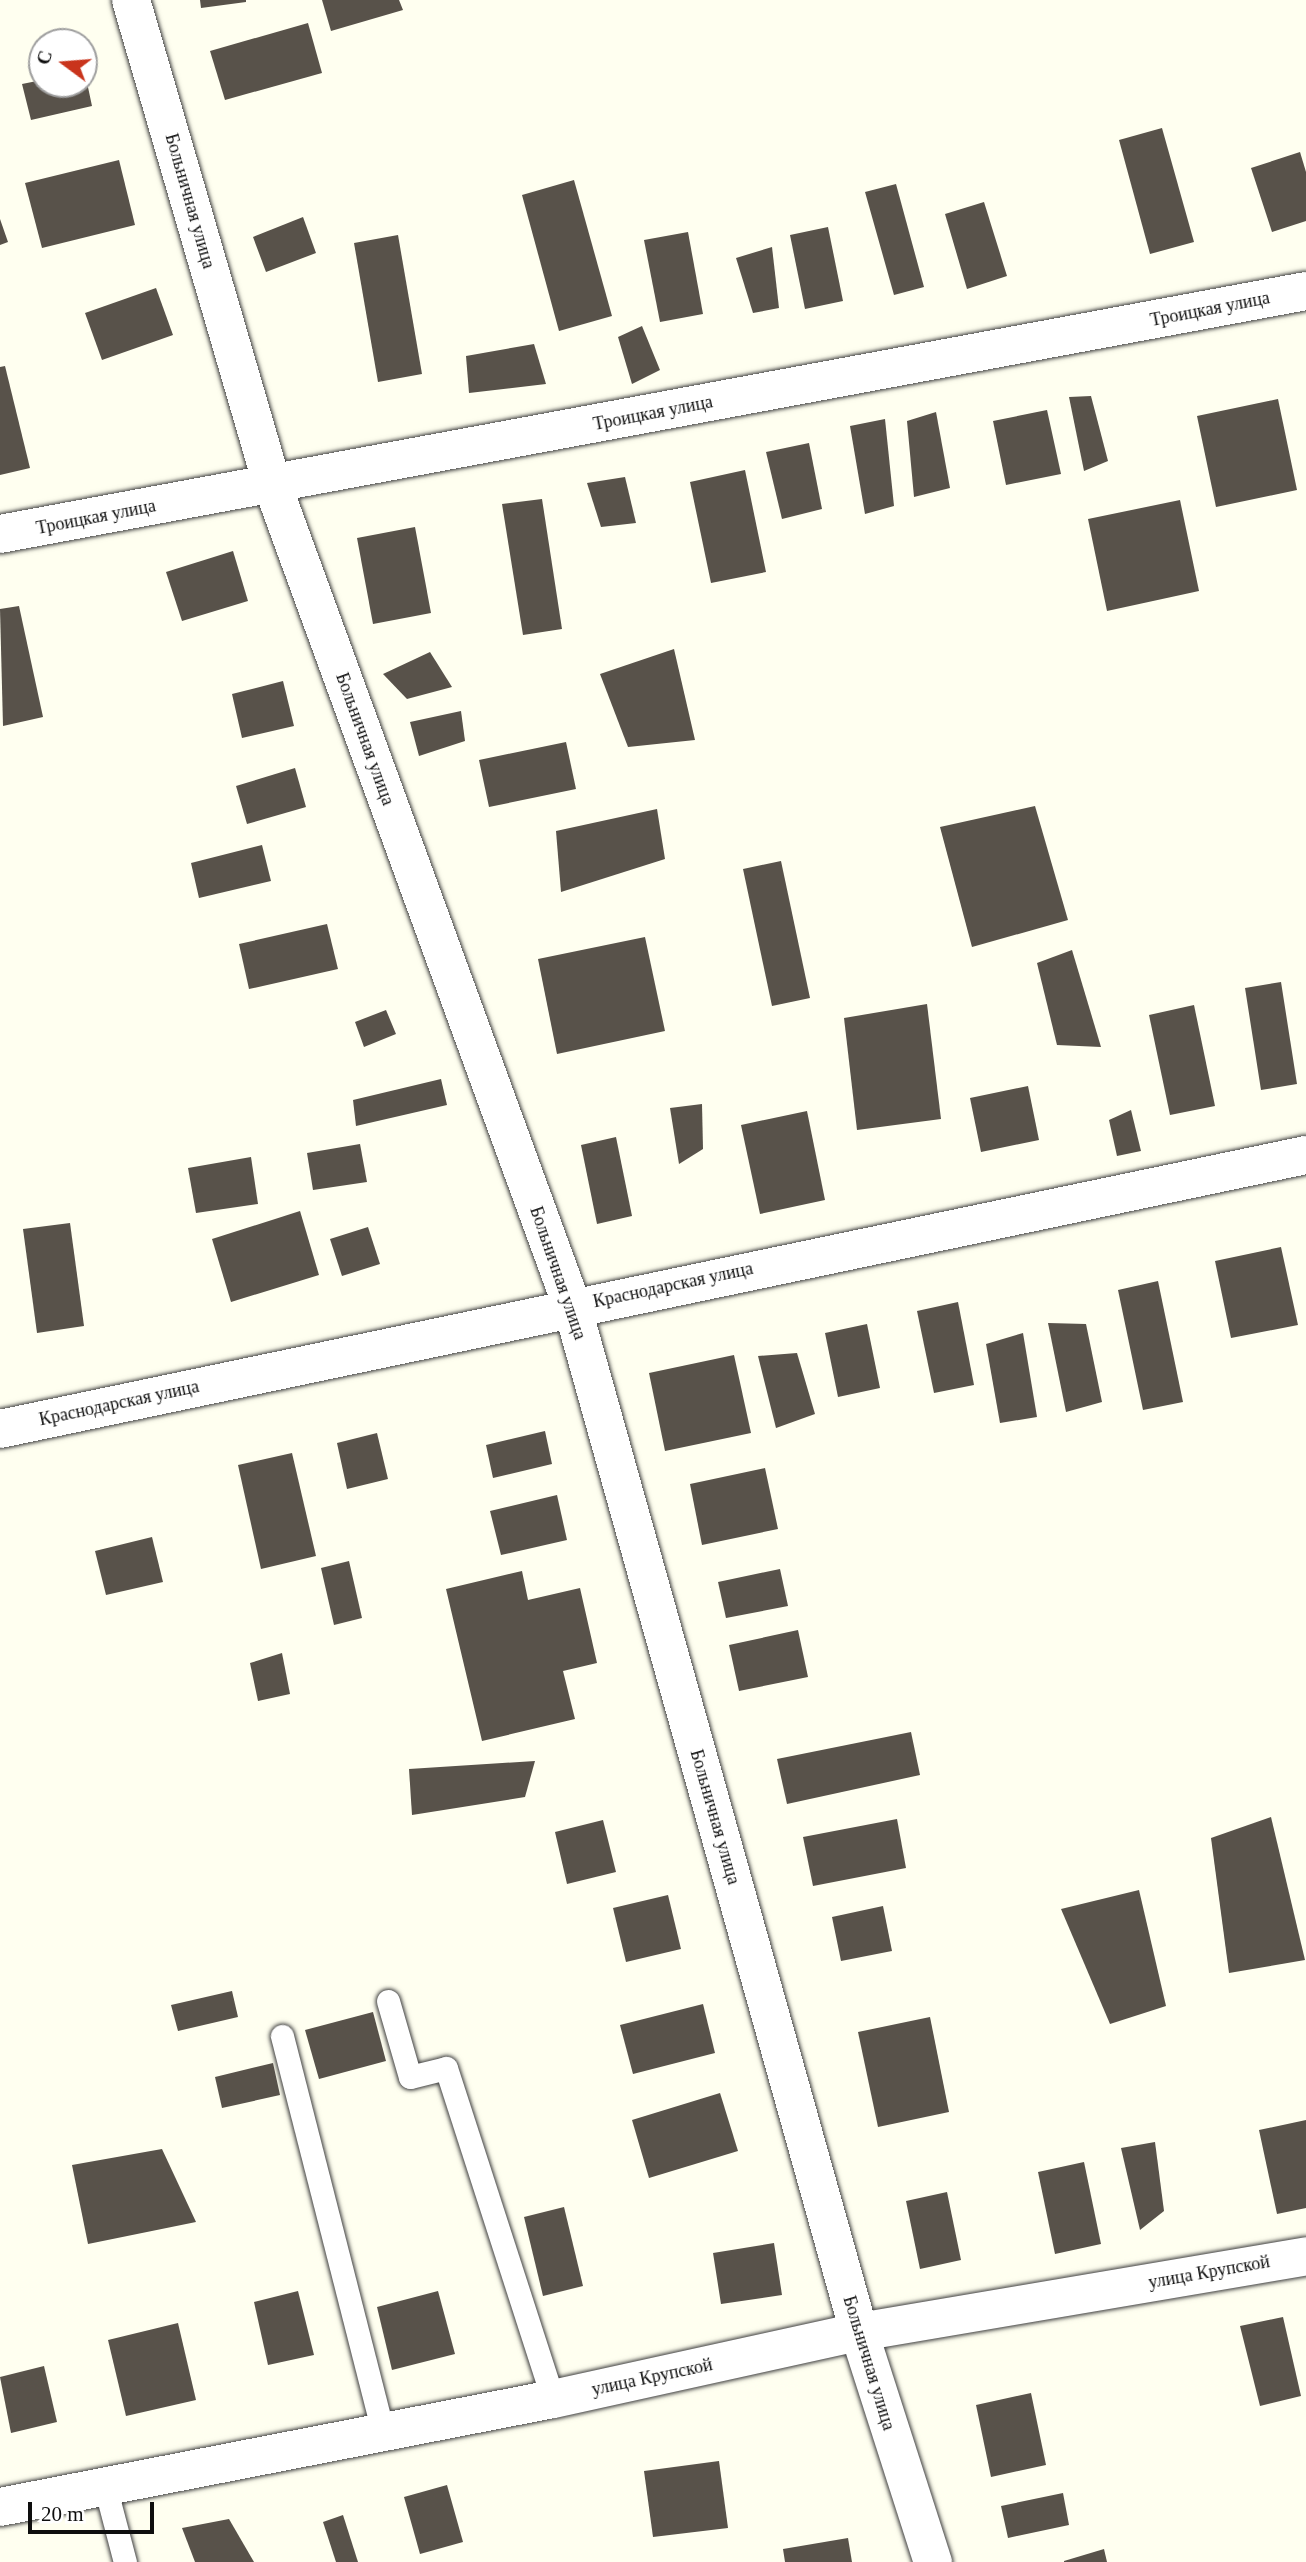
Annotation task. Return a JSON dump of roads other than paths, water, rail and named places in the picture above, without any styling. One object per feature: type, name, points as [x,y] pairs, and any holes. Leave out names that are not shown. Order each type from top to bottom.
[{"type":"street","name":"Больничная улица","points":[[131,0],[272,484],[572,1306],[859,2332],[933,2562]]},
{"type":"street","name":"Троицкая улица","points":[[0,534],[1306,291]]},
{"type":"street","name":"Краснодарская улица","points":[[0,1429],[572,1306],[1306,1154]]},
{"type":"street","name":"улица Крупской","points":[[0,2507],[553,2399],[859,2332],[1306,2256]]},
{"type":"lane","points":[[388,2001],[410,2077],[446,2068],[553,2399]]},
{"type":"lane","points":[[282,2036],[383,2432]]},
{"type":"lane","points":[[105,2486],[125,2562]]}]
